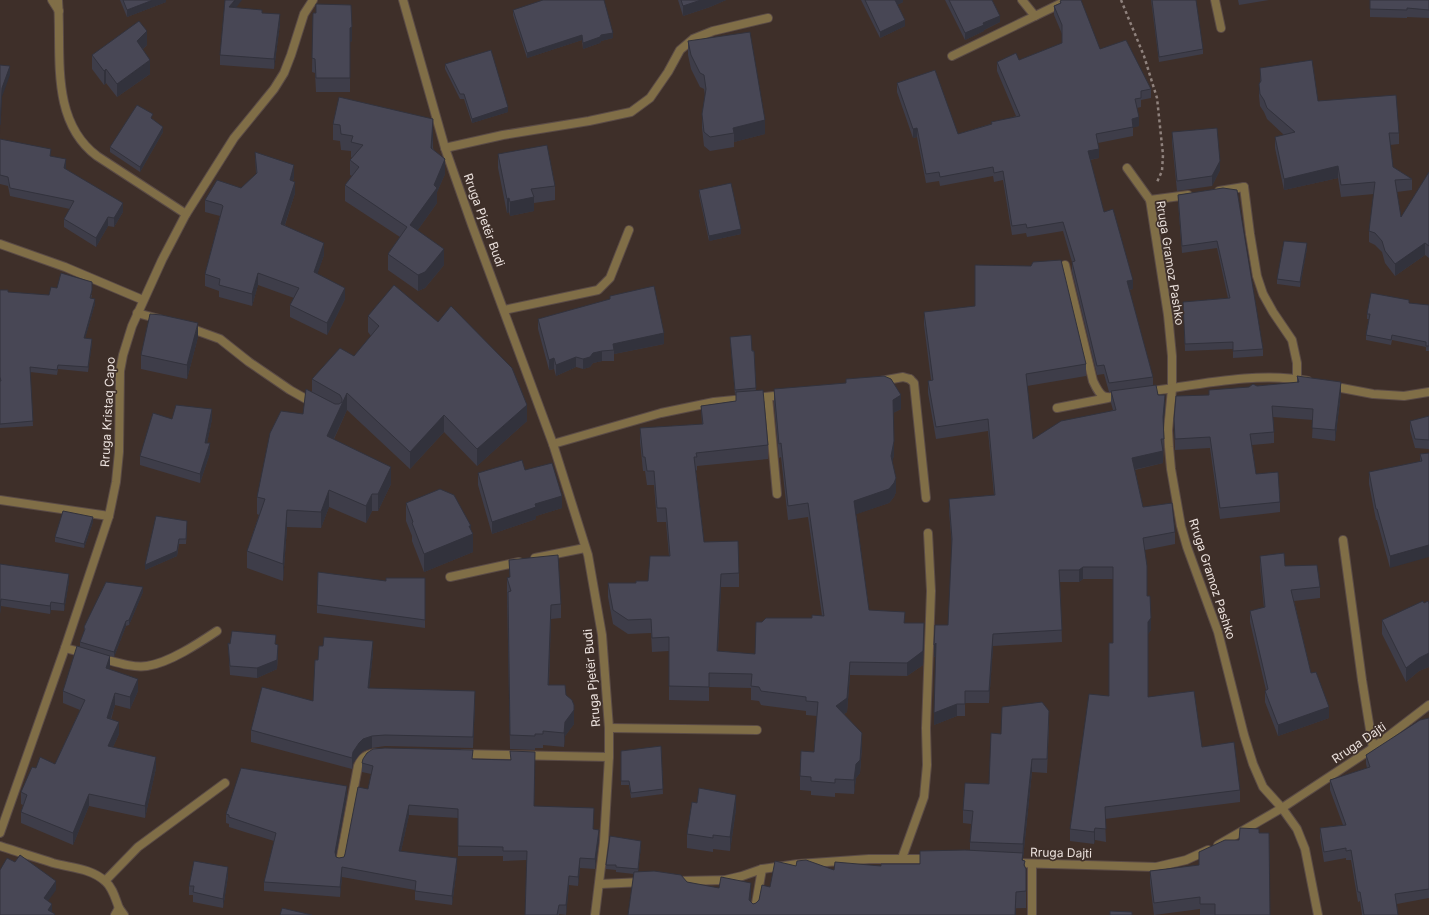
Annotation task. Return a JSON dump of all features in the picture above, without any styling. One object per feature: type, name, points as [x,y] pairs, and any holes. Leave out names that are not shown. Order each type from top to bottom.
[{"type":"street","points":[[52,0],[59,10]]},
{"type":"street","points":[[58,0],[60,78],[62,94],[67,112],[78,137],[84,145],[97,156],[186,214]]},
{"type":"street","name":"Rruga Kristaq Capo","points":[[0,832],[65,648],[109,516],[116,482],[119,452],[120,371],[127,339],[143,300],[186,214],[234,138],[274,89],[284,73],[292,55],[304,14],[313,0]]},
{"type":"street","name":"Rruga Pjetër Budi","points":[[403,0],[445,148],[553,444],[588,555],[602,635],[609,728],[605,829],[600,884],[595,915]]},
{"type":"street","points":[[1022,0],[1035,16]]},
{"type":"street","points":[[952,56],[1068,0]]},
{"type":"street","points":[[1215,0],[1221,28]]},
{"type":"street","points":[[445,148],[503,135],[589,121],[630,112],[650,98],[668,72],[680,50],[693,39],[713,31],[768,18]]},
{"type":"street","name":"Rruga Gramoz Pashko","points":[[1127,168],[1150,200],[1168,315],[1172,356],[1172,389],[1168,430],[1169,447],[1171,469],[1181,526],[1187,547],[1218,632],[1244,736],[1253,764],[1263,787],[1282,808],[1297,829],[1305,848],[1318,915]]},
{"type":"street","points":[[1213,191],[1244,187],[1257,276],[1267,300],[1292,340],[1297,363],[1298,379]]},
{"type":"street","points":[[1150,200],[1197,194]]},
{"type":"street","points":[[504,310],[598,290],[610,278],[628,230]]},
{"type":"street","points":[[0,244],[65,267],[143,300]]},
{"type":"street","points":[[1062,265],[1093,381],[1098,393],[1108,398]]},
{"type":"street","points":[[137,313],[166,321]]},
{"type":"street","points":[[180,325],[194,328],[220,339],[249,362],[290,390],[323,408]]},
{"type":"street","points":[[874,382],[903,377],[910,379],[914,383],[926,498]]},
{"type":"street","points":[[1057,408],[1133,394],[1242,379],[1298,379],[1373,394],[1404,396],[1429,392]]},
{"type":"street","points":[[553,444],[661,413],[714,402],[791,394]]},
{"type":"street","points":[[768,397],[777,494]]},
{"type":"street","points":[[0,500],[109,516]]},
{"type":"street","points":[[902,858],[924,797],[927,765],[926,728],[931,590],[928,533]]},
{"type":"street","points":[[1343,540],[1373,748]]},
{"type":"street","points":[[450,576],[585,548]]},
{"type":"street","points":[[65,648],[133,666],[148,666],[163,662],[177,655],[217,631]]},
{"type":"street","name":"Rruga Dajti","points":[[1008,863],[1156,867],[1186,860],[1199,855],[1282,808],[1406,725],[1429,705]]},
{"type":"street","points":[[609,728],[757,730]]},
{"type":"street","points":[[340,862],[358,766],[361,759],[366,755],[385,752]]},
{"type":"street","points":[[457,754],[609,757]]},
{"type":"street","points":[[105,882],[138,847],[225,783]]},
{"type":"street","points":[[0,846],[97,875],[112,889],[117,911],[124,915]]},
{"type":"street","points":[[665,881],[725,880],[762,869],[798,864],[869,858],[940,859]]},
{"type":"street","points":[[1032,864],[1032,915]]},
{"type":"street","points":[[754,915],[762,869]]},
{"type":"street","points":[[600,884],[651,881]]},
{"type":"path","points":[[1121,0],[1144,56],[1157,98],[1163,155],[1162,171],[1150,200]]},
{"type":"building","points":[[123,0],[153,0],[127,10]]},
{"type":"building","points":[[225,0],[235,0],[229,7],[262,10],[262,13],[280,14],[274,59],[220,55]]},
{"type":"building","points":[[543,0],[604,0],[613,33],[601,35],[600,37],[583,43],[582,35],[527,53],[513,10]]},
{"type":"building","points":[[681,0],[701,0],[683,6]]},
{"type":"building","points":[[865,0],[895,0],[905,20],[880,32]]},
{"type":"building","points":[[949,0],[992,0],[1000,16],[965,33]]},
{"type":"building","points":[[1081,0],[1100,49],[1126,40],[1151,89],[1141,91],[1141,98],[1135,99],[1139,117],[1132,119],[1133,127],[1096,134],[1099,149],[1088,151],[1104,212],[1113,209],[1133,280],[1127,281],[1153,377],[1109,383],[1104,365],[1097,366],[1072,262],[1075,261],[1063,222],[1027,228],[1026,224],[1012,226],[1003,171],[994,173],[993,167],[940,177],[939,172],[926,174],[917,128],[913,129],[897,83],[935,70],[958,134],[992,124],[991,122],[1020,116],[997,62],[1016,53],[1019,60],[1062,43],[1062,25],[1054,6],[1061,3],[1060,1]]},
{"type":"building","points":[[1152,0],[1196,0],[1203,49],[1159,57]]},
{"type":"building","points":[[1370,0],[1429,0],[1429,10],[1407,8],[1407,10],[1370,9]]},
{"type":"building","points":[[316,4],[351,5],[352,27],[350,28],[350,78],[316,78],[315,59],[312,58],[313,13],[316,13]]},
{"type":"building","points":[[139,21],[147,31],[137,41],[150,60],[117,84],[106,69],[104,71],[92,55]]},
{"type":"building","points":[[750,32],[765,120],[733,128],[734,133],[710,137],[704,132],[702,114],[706,89],[704,75],[700,73],[691,55],[688,41]]},
{"type":"building","points":[[491,50],[508,107],[472,119],[464,94],[460,94],[445,64]]},
{"type":"building","points":[[1312,60],[1318,101],[1396,95],[1399,133],[1389,133],[1393,167],[1412,179],[1395,180],[1401,217],[1429,172],[1429,246],[1425,243],[1395,264],[1385,251],[1382,241],[1375,233],[1369,231],[1375,182],[1341,185],[1338,166],[1284,179],[1275,137],[1295,132],[1267,108],[1260,94],[1260,68]]},
{"type":"building","points":[[0,65],[10,66],[2,88],[0,125]]},
{"type":"building","points":[[339,97],[433,119],[431,148],[445,159],[434,185],[437,188],[410,225],[444,249],[425,272],[418,275],[388,254],[407,227],[345,185],[359,167],[350,160],[363,145],[351,142],[353,136],[341,134],[340,125],[333,124]]},
{"type":"building","points":[[137,105],[153,114],[151,118],[163,127],[140,167],[110,147]]},
{"type":"building","points":[[1217,128],[1220,161],[1212,176],[1177,181],[1172,132]]},
{"type":"building","points":[[0,139],[51,149],[50,156],[66,159],[64,168],[123,203],[114,218],[108,217],[96,238],[64,219],[74,201],[10,188],[8,177],[0,175]]},
{"type":"building","points":[[547,145],[555,186],[531,189],[534,197],[510,202],[509,198],[507,199],[498,154]]},
{"type":"building","points":[[255,152],[294,165],[290,180],[295,182],[281,224],[324,243],[314,272],[345,288],[327,323],[290,305],[299,288],[258,273],[252,294],[219,285],[220,279],[205,274],[223,206],[205,200],[217,180],[241,188],[257,173]]},
{"type":"building","points":[[731,183],[741,229],[709,236],[699,190]]},
{"type":"building","points":[[1223,188],[1237,190],[1263,349],[1233,351],[1233,342],[1185,344],[1183,302],[1230,298],[1217,241],[1182,246],[1178,195]]},
{"type":"building","points":[[1284,241],[1307,243],[1300,282],[1277,279]]},
{"type":"building","points":[[1061,260],[1086,364],[1026,374],[1033,439],[1061,421],[1116,410],[1111,391],[1156,385],[1158,395],[1165,395],[1163,417],[1164,439],[1161,439],[1163,451],[1132,458],[1143,507],[1172,503],[1175,532],[1143,538],[1147,566],[1147,596],[1150,596],[1151,618],[1148,622],[1148,697],[1194,691],[1202,747],[1234,742],[1240,790],[1105,807],[1106,829],[1095,828],[1094,832],[1070,829],[1089,694],[1109,696],[1109,643],[1113,643],[1113,567],[1083,567],[1079,570],[1059,570],[1062,630],[993,634],[989,691],[965,691],[965,704],[957,704],[934,713],[936,643],[934,645],[935,625],[948,625],[952,539],[949,499],[995,495],[988,419],[936,427],[928,381],[933,380],[924,312],[975,306],[975,265],[1031,266],[1033,262]]},
{"type":"building","points":[[61,273],[92,282],[90,298],[95,299],[84,338],[92,339],[88,367],[58,365],[57,370],[30,367],[33,421],[0,424],[0,290],[49,295],[51,287],[57,288]]},
{"type":"building","points":[[394,285],[438,322],[451,306],[512,368],[527,405],[477,449],[444,415],[410,452],[347,393],[327,436],[391,467],[378,494],[372,494],[366,506],[329,490],[321,512],[287,510],[283,564],[247,551],[265,499],[257,497],[270,433],[281,411],[303,414],[306,389],[335,404],[342,402],[340,395],[312,379],[340,348],[354,356],[379,326],[368,316]]},
{"type":"building","points":[[654,286],[664,333],[613,344],[614,350],[593,353],[590,357],[583,359],[576,357],[556,365],[554,358],[549,360],[538,319],[610,299],[610,296]]},
{"type":"building","points":[[1371,293],[1409,300],[1409,303],[1429,305],[1429,346],[1426,346],[1426,342],[1392,335],[1391,340],[1366,335],[1370,314],[1367,314]]},
{"type":"building","points":[[150,314],[162,315],[198,323],[187,365],[141,355]]},
{"type":"building","points":[[751,335],[752,351],[754,351],[756,388],[735,390],[730,337]]},
{"type":"building","points":[[884,376],[891,379],[901,395],[893,400],[894,441],[891,456],[896,478],[889,489],[854,501],[869,610],[905,612],[904,623],[924,623],[923,651],[907,663],[850,662],[847,698],[836,706],[862,733],[860,760],[856,764],[854,780],[835,779],[835,783],[811,781],[811,777],[800,776],[801,751],[814,752],[818,702],[806,701],[806,697],[761,691],[759,687],[751,686],[752,674],[709,673],[709,687],[669,686],[669,637],[652,638],[651,619],[628,620],[613,610],[608,583],[636,583],[636,581],[648,581],[650,556],[670,556],[666,508],[657,508],[654,471],[647,471],[645,457],[643,457],[640,428],[703,424],[701,406],[736,401],[736,392],[763,390],[768,445],[696,453],[697,457],[694,457],[704,542],[738,541],[739,573],[721,574],[717,651],[755,654],[756,622],[762,622],[766,618],[812,618],[812,615],[824,616],[808,503],[788,506],[781,443],[779,444],[774,389],[846,383],[846,379]]},
{"type":"building","points":[[1297,376],[1341,382],[1335,430],[1312,428],[1313,409],[1272,406],[1274,432],[1250,434],[1256,474],[1278,472],[1280,502],[1220,508],[1210,437],[1175,439],[1174,419],[1176,396],[1209,395],[1209,390],[1249,387],[1253,384],[1257,386],[1299,382]]},
{"type":"building","points":[[176,405],[212,409],[205,443],[210,443],[200,474],[140,456],[153,413],[172,419]]},
{"type":"building","points":[[1429,416],[1429,440],[1415,439],[1410,421]]},
{"type":"building","points":[[1429,453],[1429,545],[1390,556],[1376,509],[1369,472],[1422,461],[1420,454]]},
{"type":"building","points":[[522,460],[525,470],[552,463],[562,496],[535,504],[536,507],[492,522],[478,473]]},
{"type":"building","points":[[440,489],[454,495],[471,526],[469,526],[473,534],[424,554],[406,503]]},
{"type":"building","points":[[63,511],[93,517],[84,544],[55,537]]},
{"type":"building","points":[[156,516],[187,521],[186,539],[179,539],[177,551],[145,565]]},
{"type":"building","points":[[1284,553],[1285,566],[1317,565],[1320,587],[1291,590],[1311,673],[1316,672],[1329,707],[1278,725],[1265,691],[1268,689],[1250,611],[1265,607],[1260,556]]},
{"type":"building","points":[[558,555],[561,604],[551,605],[548,685],[565,685],[566,695],[572,700],[574,710],[565,722],[564,733],[543,731],[543,734],[535,734],[535,736],[510,735],[508,592],[511,591],[507,578],[510,577],[509,560]]},
{"type":"building","points":[[0,564],[69,574],[64,604],[51,602],[50,606],[1,599],[0,606]]},
{"type":"building","points":[[318,572],[386,581],[386,578],[425,578],[425,620],[317,605]]},
{"type":"building","points":[[106,582],[143,587],[129,620],[126,621],[114,652],[80,642],[85,629],[84,627]]},
{"type":"building","points":[[1423,601],[1424,603],[1428,601],[1429,604],[1429,653],[1419,658],[1406,668],[1382,620]]},
{"type":"building","points":[[232,631],[276,635],[275,644],[278,645],[277,660],[257,668],[230,666],[228,643],[230,644]]},
{"type":"building","points":[[324,637],[373,641],[368,688],[475,691],[473,737],[372,736],[363,739],[359,743],[353,752],[352,758],[251,730],[262,687],[313,701],[315,660],[318,660],[319,646],[323,646]]},
{"type":"building","points":[[77,646],[110,656],[106,668],[138,679],[130,697],[115,693],[107,718],[119,722],[108,746],[156,757],[145,806],[89,794],[73,833],[21,812],[27,795],[21,792],[32,767],[36,768],[40,757],[55,764],[85,700],[63,691]]},
{"type":"building","points":[[1042,702],[1049,711],[1047,759],[1032,759],[1023,844],[970,842],[973,811],[963,810],[965,783],[989,784],[991,733],[1001,734],[1002,707]]},
{"type":"building","points":[[1429,718],[1429,889],[1395,894],[1398,915],[1364,915],[1360,892],[1358,892],[1351,850],[1346,851],[1346,848],[1324,852],[1320,828],[1346,825],[1330,780],[1370,767],[1366,755],[1420,720]]},
{"type":"building","points":[[661,746],[663,789],[631,793],[629,781],[621,781],[621,751]]},
{"type":"building","points":[[373,749],[473,750],[472,759],[511,760],[510,751],[535,752],[534,806],[594,808],[593,829],[599,830],[595,859],[580,858],[578,877],[569,876],[566,905],[559,905],[557,915],[525,915],[527,851],[503,851],[503,847],[458,846],[458,809],[409,805],[399,851],[457,858],[452,896],[415,891],[416,881],[342,867],[340,887],[264,882],[276,833],[229,817],[229,815],[226,814],[241,768],[347,786],[335,852],[336,857],[339,858],[344,857],[345,854],[358,787],[368,789],[373,766],[362,763],[363,759],[367,753]]},
{"type":"building","points":[[699,788],[736,795],[730,837],[713,835],[713,838],[687,834],[692,802],[697,803]]},
{"type":"building","points":[[1240,828],[1259,829],[1259,833],[1269,833],[1270,915],[1215,915],[1215,904],[1200,904],[1200,897],[1154,903],[1150,871],[1199,865],[1199,852],[1225,840],[1239,840]]},
{"type":"building","points":[[610,836],[641,841],[638,869],[616,867],[616,865],[606,865]]},
{"type":"building","points":[[965,850],[1023,853],[1022,860],[1025,861],[1024,865],[1026,869],[1026,891],[1016,892],[1015,915],[628,915],[634,872],[654,871],[681,875],[687,882],[719,888],[721,877],[751,883],[749,900],[753,904],[759,900],[762,885],[770,887],[775,861],[796,866],[797,861],[806,860],[834,870],[835,862],[881,866],[881,864],[920,864],[920,851]]},
{"type":"building","points":[[20,855],[56,881],[44,898],[52,904],[48,910],[55,914],[54,915],[0,915],[0,870],[7,858],[15,862]]},
{"type":"building","points":[[194,861],[228,867],[223,899],[193,892],[194,886],[189,886]]},
{"type":"building","points":[[282,908],[312,915],[280,915]]},
{"type":"building","points":[[1110,911],[1132,912],[1132,915],[1110,915]]}]
